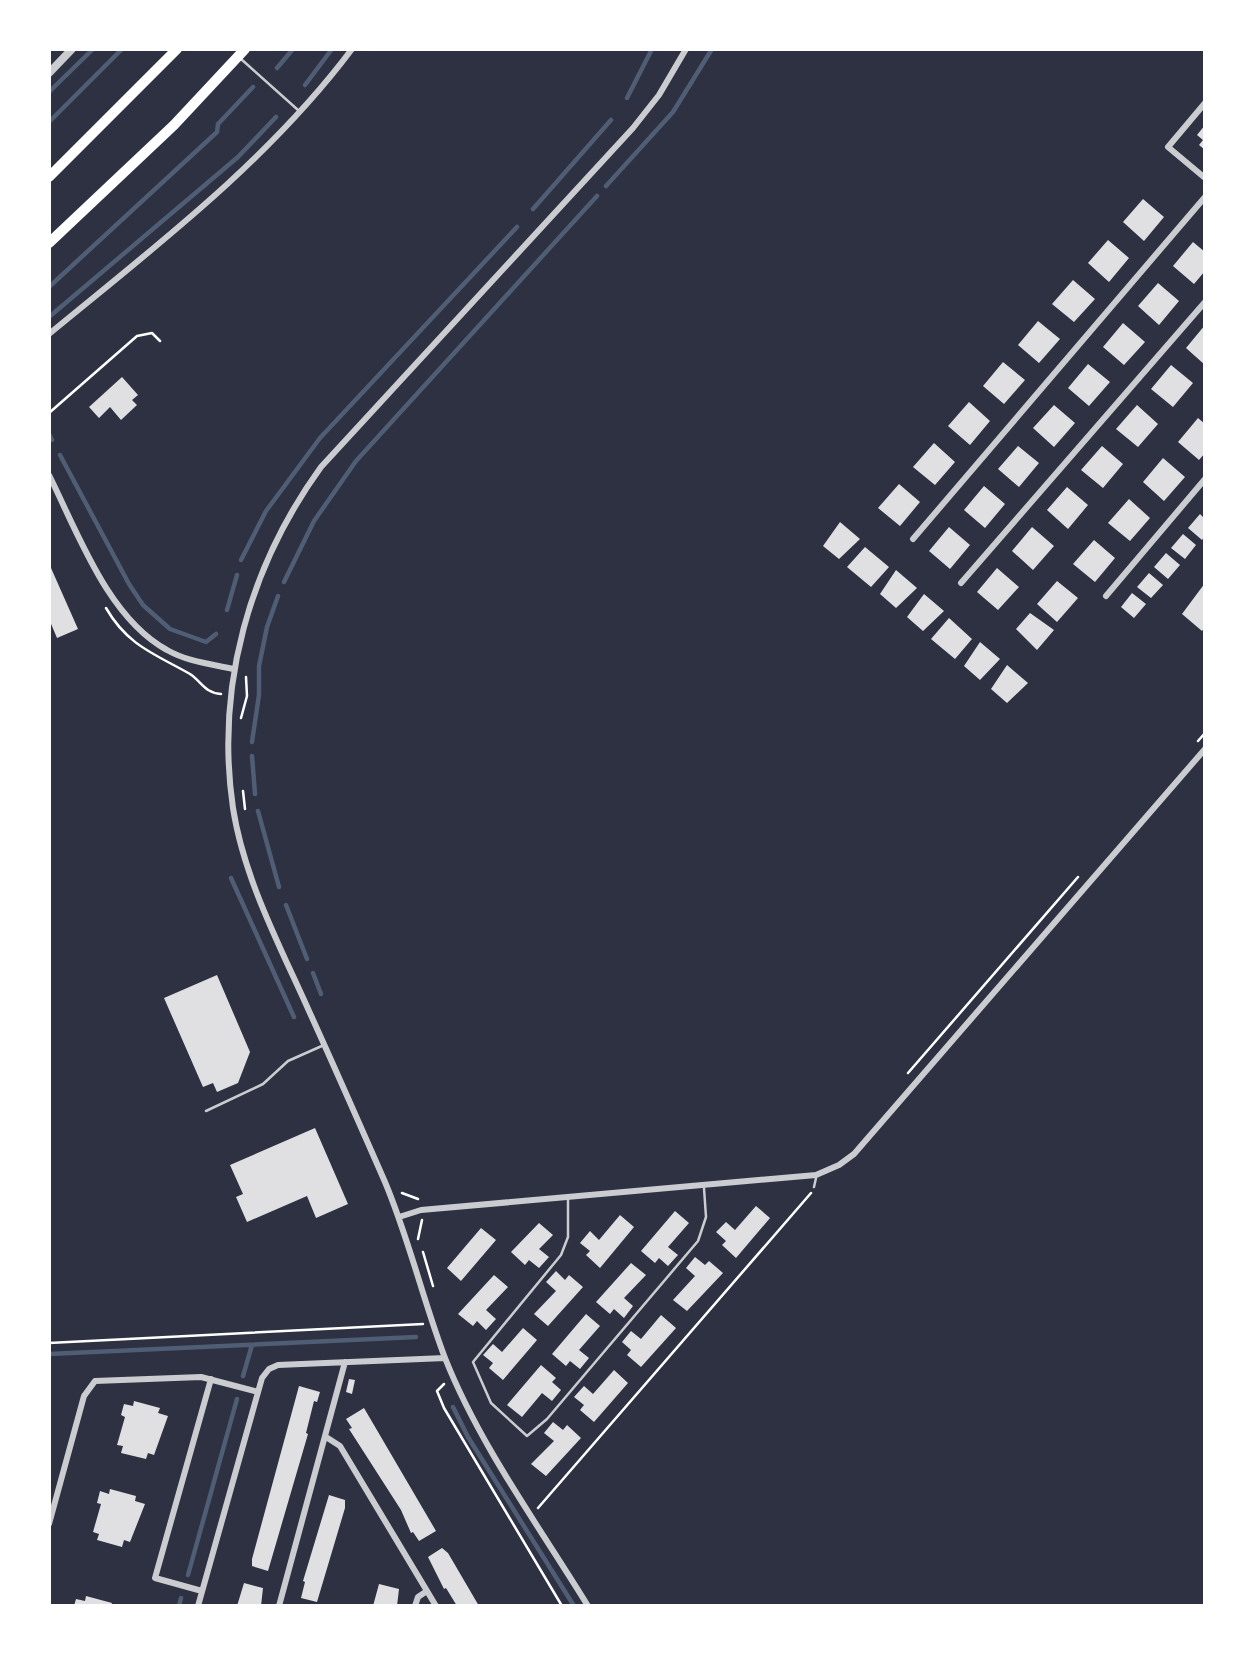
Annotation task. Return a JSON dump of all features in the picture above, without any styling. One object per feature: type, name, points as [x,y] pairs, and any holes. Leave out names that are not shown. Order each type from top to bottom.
[{"type":"highway","points":[[49,177],[177,49]]},
{"type":"highway","points":[[49,243],[174,125],[242,53]]},
{"type":"street","points":[[49,73],[72,49]]},
{"type":"street","points":[[49,334],[230,183],[300,112],[352,49]]},
{"type":"street","points":[[588,1606],[467,1407],[445,1357],[399,1217],[261,904],[233,807],[229,748],[234,669],[251,601],[273,544],[321,467],[633,128],[659,95],[686,49]]},
{"type":"street","points":[[1205,103],[1168,147],[1205,178]]},
{"type":"street","points":[[913,539],[1205,197]]},
{"type":"street","points":[[961,583],[1205,302]]},
{"type":"street","points":[[49,475],[109,591],[132,624],[166,650],[185,658],[234,669]]},
{"type":"street","points":[[1106,596],[1205,479]]},
{"type":"street","points":[[399,1217],[421,1210],[816,1175],[839,1165],[854,1154],[1205,748]]},
{"type":"street","points":[[198,1606],[258,1392],[269,1369],[278,1365],[445,1357]]},
{"type":"street","points":[[279,1606],[345,1362]]},
{"type":"street","points":[[49,1524],[89,1387],[95,1381],[211,1379],[258,1392]]},
{"type":"street","points":[[202,1591],[155,1578],[211,1379]]},
{"type":"street","points":[[326,1437],[340,1446],[436,1606]]},
{"type":"street","points":[[415,1606],[418,1597],[428,1591]]},
{"type":"lane","points":[[242,53],[300,112]]},
{"type":"lane","points":[[206,1111],[263,1084],[288,1061],[324,1045]]},
{"type":"lane","points":[[814,1187],[816,1175]]},
{"type":"lane","points":[[568,1196],[570,1222],[561,1255],[473,1362],[491,1403],[527,1436],[547,1419],[698,1241],[706,1217],[704,1184]]},
{"type":"path","points":[[49,413],[136,336],[152,333],[160,341]]},
{"type":"path","points":[[240,720],[247,696],[245,673]]},
{"type":"path","points":[[1197,741],[1205,733]]},
{"type":"path","points":[[242,782],[246,814]]},
{"type":"path","points":[[907,1074],[1083,872]]},
{"type":"path","points":[[532,1515],[814,1187]]},
{"type":"path","points":[[400,1191],[409,1198],[420,1199]]},
{"type":"path","points":[[428,1219],[419,1225],[417,1233],[436,1295]]},
{"type":"path","points":[[49,1343],[425,1324]]},
{"type":"path","points":[[447,1382],[437,1391],[444,1408],[562,1606]]},
{"type":"building","points":[[1205,125],[1205,150],[1199,145],[1203,140],[1197,135]]},
{"type":"building","points":[[1143,199],[1164,217],[1144,241],[1123,222]]},
{"type":"building","points":[[1108,240],[1129,258],[1109,282],[1088,263]]},
{"type":"building","points":[[1193,242],[1205,252],[1205,271],[1194,284],[1173,266]]},
{"type":"building","points":[[1073,280],[1095,299],[1074,322],[1052,304]]},
{"type":"building","points":[[1158,283],[1179,301],[1159,325],[1138,306]]},
{"type":"building","points":[[1038,321],[1060,339],[1039,363],[1018,345]]},
{"type":"building","points":[[1123,323],[1145,342],[1124,365],[1103,347]]},
{"type":"building","points":[[1205,325],[1205,365],[1186,348]]},
{"type":"building","points":[[1003,362],[1025,380],[1004,404],[983,386]]},
{"type":"building","points":[[1088,364],[1110,382],[1089,406],[1068,388]]},
{"type":"building","points":[[1171,365],[1193,383],[1173,407],[1151,389]]},
{"type":"building","points":[[122,377],[138,395],[132,400],[137,405],[121,420],[110,407],[99,418],[89,407]]},
{"type":"building","points":[[969,402],[990,421],[970,445],[948,426]]},
{"type":"building","points":[[1054,405],[1075,423],[1054,447],[1033,428]]},
{"type":"building","points":[[1137,405],[1158,424],[1138,447],[1116,429]]},
{"type":"building","points":[[1198,418],[1205,424],[1205,453],[1199,460],[1178,442]]},
{"type":"building","points":[[934,443],[955,462],[935,485],[913,467]]},
{"type":"building","points":[[1018,446],[1039,463],[1019,487],[998,469]]},
{"type":"building","points":[[1102,446],[1123,464],[1103,488],[1081,470]]},
{"type":"building","points":[[1163,458],[1185,477],[1164,501],[1143,482]]},
{"type":"building","points":[[899,484],[920,502],[900,526],[878,508]]},
{"type":"building","points":[[984,486],[1005,504],[985,528],[964,510]]},
{"type":"building","points":[[1067,487],[1088,505],[1068,529],[1047,510]]},
{"type":"building","points":[[1129,499],[1150,518],[1130,541],[1108,523]]},
{"type":"building","points":[[1200,514],[1205,519],[1205,535],[1202,540],[1188,528]]},
{"type":"building","points":[[840,522],[860,539],[839,559],[823,546]]},
{"type":"building","points":[[949,527],[970,545],[950,569],[929,551]]},
{"type":"building","points":[[1032,527],[1054,546],[1033,570],[1012,551]]},
{"type":"building","points":[[1183,534],[1196,545],[1185,559],[1171,548]]},
{"type":"building","points":[[1094,540],[1115,558],[1095,582],[1073,564]]},
{"type":"building","points":[[865,547],[889,567],[871,587],[847,567]]},
{"type":"building","points":[[1166,553],[1180,565],[1168,579],[1154,567]]},
{"type":"building","points":[[51,568],[78,629],[57,638],[49,619]]},
{"type":"building","points":[[997,568],[1019,587],[998,610],[977,592]]},
{"type":"building","points":[[896,570],[917,588],[896,608],[880,594]]},
{"type":"building","points":[[1149,573],[1163,585],[1151,598],[1137,587]]},
{"type":"building","points":[[1057,581],[1078,598],[1057,622],[1037,604]]},
{"type":"building","points":[[1205,583],[1205,627],[1202,631],[1182,614]]},
{"type":"building","points":[[1132,593],[1146,604],[1134,618],[1121,607]]},
{"type":"building","points":[[924,594],[944,611],[923,631],[907,617]]},
{"type":"building","points":[[1030,613],[1054,630],[1037,650],[1016,629]]},
{"type":"building","points":[[949,618],[972,639],[955,659],[931,639]]},
{"type":"building","points":[[980,642],[1000,659],[980,680],[964,666]]},
{"type":"building","points":[[1007,665],[1028,683],[1007,703],[991,689]]},
{"type":"building","points":[[217,975],[250,1052],[238,1083],[217,1092],[213,1083],[203,1087],[164,998]]},
{"type":"building","points":[[315,1128],[348,1204],[316,1218],[307,1196],[247,1222],[236,1197],[243,1194],[230,1165]]},
{"type":"building","points":[[756,1206],[770,1218],[736,1258],[722,1245],[726,1241],[716,1232],[726,1222],[735,1230]]},
{"type":"building","points":[[675,1211],[689,1223],[668,1247],[678,1255],[668,1266],[659,1258],[655,1263],[641,1251]]},
{"type":"building","points":[[620,1215],[634,1227],[600,1268],[586,1255],[590,1251],[580,1243],[590,1231],[599,1240]]},
{"type":"building","points":[[539,1223],[553,1235],[539,1249],[549,1257],[539,1268],[529,1260],[525,1265],[511,1252]]},
{"type":"building","points":[[481,1228],[496,1240],[461,1281],[447,1268]]},
{"type":"building","points":[[695,1257],[705,1265],[709,1261],[723,1273],[687,1311],[673,1300],[695,1276],[686,1268]]},
{"type":"building","points":[[631,1263],[646,1275],[624,1298],[633,1306],[624,1318],[614,1309],[610,1314],[596,1302]]},
{"type":"building","points":[[556,1271],[565,1280],[569,1275],[583,1287],[548,1326],[534,1314],[556,1291],[546,1282]]},
{"type":"building","points":[[494,1275],[508,1287],[486,1310],[496,1319],[486,1330],[477,1321],[473,1326],[458,1314]]},
{"type":"building","points":[[586,1314],[600,1326],[579,1350],[589,1358],[580,1369],[570,1361],[566,1366],[552,1354]]},
{"type":"building","points":[[661,1315],[676,1328],[641,1367],[627,1355],[631,1350],[622,1342],[631,1331],[641,1339]]},
{"type":"building","points":[[523,1328],[537,1340],[503,1380],[489,1368],[493,1363],[483,1355],[493,1344],[502,1352]]},
{"type":"building","points":[[541,1365],[556,1378],[552,1382],[561,1390],[552,1401],[542,1393],[522,1417],[507,1405]]},
{"type":"building","points":[[614,1370],[628,1383],[594,1422],[580,1410],[584,1405],[574,1397],[584,1386],[593,1394]]},
{"type":"building","points":[[349,1379],[355,1380],[352,1394],[346,1392]]},
{"type":"building","points":[[299,1386],[320,1392],[317,1402],[314,1401],[306,1433],[308,1434],[268,1571],[252,1566],[252,1559]]},
{"type":"building","points":[[134,1401],[160,1408],[158,1413],[168,1416],[154,1455],[148,1453],[146,1459],[121,1453],[123,1446],[117,1445],[125,1417],[121,1415],[124,1404],[133,1406]]},
{"type":"building","points":[[364,1408],[436,1531],[419,1541],[413,1532],[411,1533],[401,1510],[349,1429],[352,1428],[346,1419]]},
{"type":"building","points":[[553,1422],[563,1430],[567,1425],[581,1438],[546,1476],[531,1464],[554,1441],[544,1433]]},
{"type":"building","points":[[110,1489],[136,1496],[135,1501],[145,1504],[130,1542],[124,1540],[122,1547],[97,1540],[99,1534],[93,1532],[101,1504],[97,1503],[100,1491],[109,1494]]},
{"type":"building","points":[[329,1495],[345,1500],[345,1508],[317,1602],[301,1598],[305,1582],[303,1581]]},
{"type":"building","points":[[442,1548],[448,1553],[479,1606],[457,1606],[446,1588],[444,1589],[428,1557]]},
{"type":"building","points":[[244,1583],[263,1588],[261,1606],[237,1606]]},
{"type":"building","points":[[379,1584],[399,1589],[397,1606],[373,1606]]},
{"type":"building","points":[[86,1596],[112,1603],[111,1606],[74,1606],[76,1599],[85,1601]]},
{"type":"waterway","points":[[49,92],[93,49]]},
{"type":"waterway","points":[[49,122],[122,49]]},
{"type":"waterway","points":[[277,68],[293,49]]},
{"type":"waterway","points":[[305,85],[332,49]]},
{"type":"waterway","points":[[627,98],[652,49]]},
{"type":"waterway","points":[[606,186],[673,112],[712,49]]},
{"type":"waterway","points":[[49,287],[217,132],[218,124],[253,87]]},
{"type":"waterway","points":[[49,317],[238,157],[276,117]]},
{"type":"waterway","points":[[533,209],[611,120]]},
{"type":"waterway","points":[[284,582],[314,521],[356,461],[597,196]]},
{"type":"waterway","points":[[241,560],[266,511],[320,438],[517,227]]},
{"type":"waterway","points":[[49,434],[52,440]]},
{"type":"waterway","points":[[60,455],[143,605],[170,629],[206,642],[216,634]]},
{"type":"waterway","points":[[227,610],[237,575]]},
{"type":"waterway","points":[[252,742],[259,695],[259,666],[267,627],[278,596]]},
{"type":"waterway","points":[[252,756],[255,794]]},
{"type":"waterway","points":[[258,811],[279,887]]},
{"type":"waterway","points":[[231,878],[294,1017]]},
{"type":"waterway","points":[[286,905],[307,959]]},
{"type":"waterway","points":[[313,973],[321,994]]},
{"type":"waterway","points":[[49,1354],[416,1337]]},
{"type":"waterway","points":[[243,1376],[252,1345]]},
{"type":"waterway","points":[[188,1575],[237,1399]]},
{"type":"waterway","points":[[453,1407],[468,1437],[574,1606]]},
{"type":"waterway","points":[[179,1606],[181,1598]]}]
